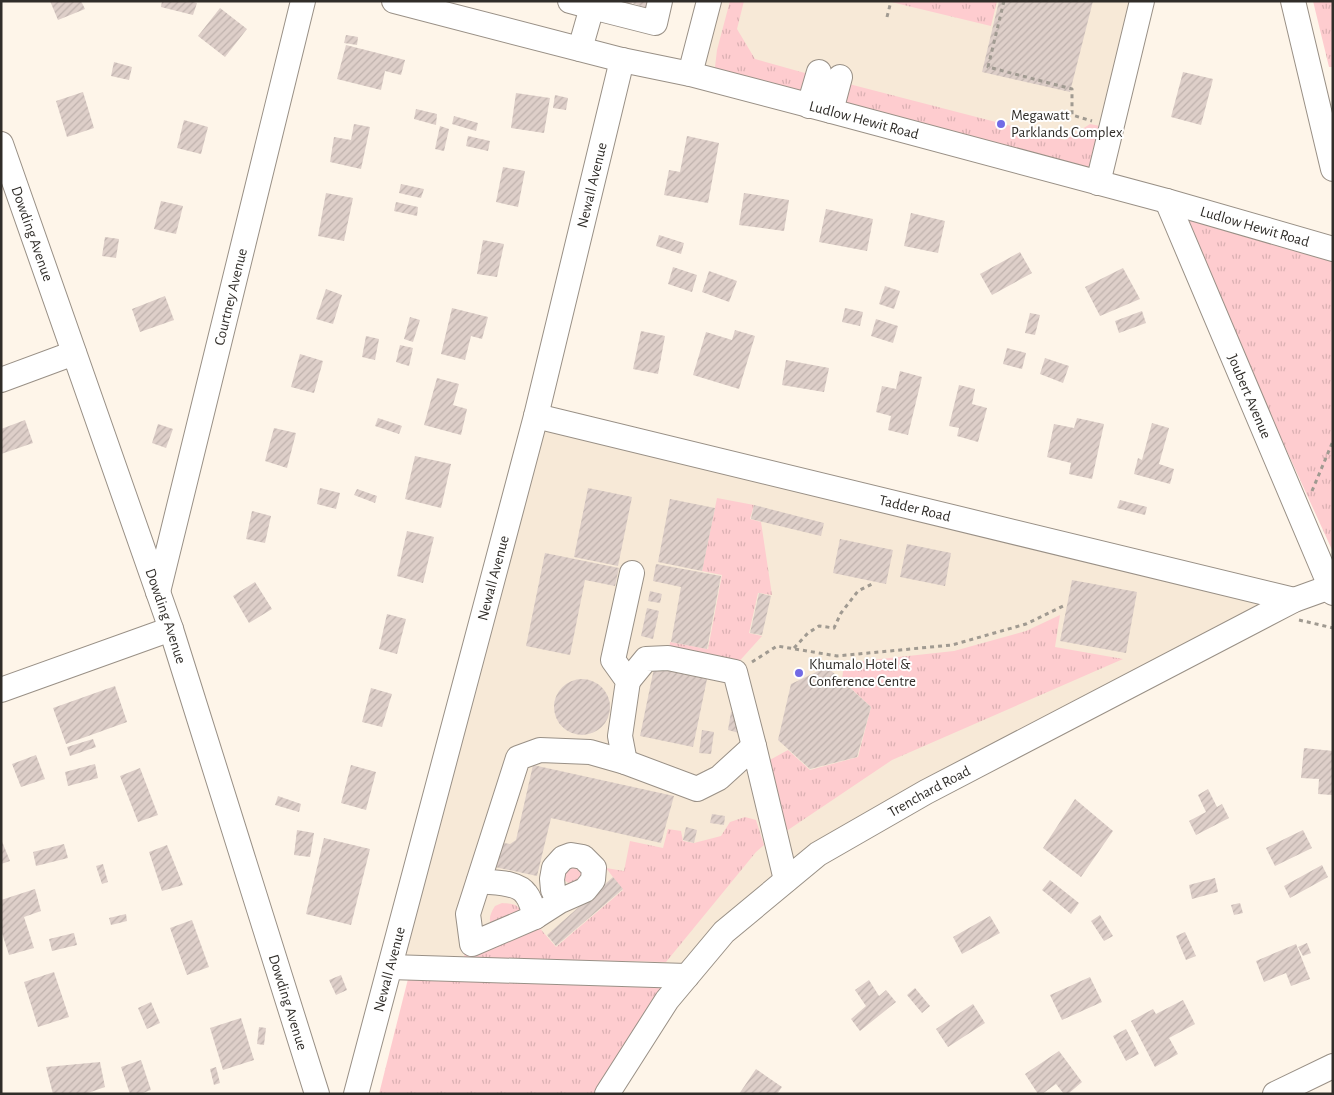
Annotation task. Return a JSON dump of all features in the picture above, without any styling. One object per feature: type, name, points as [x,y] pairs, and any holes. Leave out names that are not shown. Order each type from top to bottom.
[{"type":"street","name":"Courtney Avenue","points":[[158,592],[303,1]]},
{"type":"street","name":"Ludlow Hewit Road","points":[[394,1],[443,7],[580,49],[690,74],[820,108],[1167,201],[1333,249]]},
{"type":"street","points":[[580,49],[581,4],[655,23],[660,1]]},
{"type":"street","points":[[690,74],[709,1]]},
{"type":"street","points":[[1098,183],[1142,1]]},
{"type":"street","points":[[1293,1],[1333,169]]},
{"type":"street","name":"Newall Avenue","points":[[356,1094],[536,416],[622,60]]},
{"type":"street","points":[[820,108],[830,75]]},
{"type":"street","name":"Dowding Avenue","points":[[1,144],[158,592],[317,1094]]},
{"type":"street","name":"Joubert Avenue","points":[[1167,201],[1332,590]]},
{"type":"street","points":[[1,380],[74,353]]},
{"type":"street","name":"Tadder Road","points":[[536,416],[1294,600]]},
{"type":"street","points":[[628,682],[613,660],[632,573]]},
{"type":"street","name":"Trenchard Road","points":[[607,1094],[667,1000],[724,932],[818,854],[926,792],[1294,600],[1332,590]]},
{"type":"street","points":[[1,690],[170,629]]},
{"type":"street","points":[[625,762],[620,736],[628,682],[646,659],[668,658],[735,672],[786,880]]},
{"type":"street","points":[[560,900],[535,917],[472,944],[468,914],[518,758],[540,750],[590,752],[625,762],[697,789],[718,778],[754,746]]},
{"type":"street","points":[[479,881],[514,885],[525,891],[535,917]]},
{"type":"street","points":[[390,967],[687,976]]},
{"type":"street","points":[[1275,1094],[1333,1066]]},
{"type":"path","points":[[887,17],[891,1]]},
{"type":"path","points":[[1004,1],[988,67],[1072,88],[1072,115],[1112,126]]},
{"type":"path","points":[[1296,508],[1313,490],[1333,441]]},
{"type":"path","points":[[794,648],[808,633],[819,626],[834,628],[841,613],[858,591],[872,584]]},
{"type":"path","points":[[735,672],[777,646],[837,656],[952,645],[1026,624],[1063,606]]},
{"type":"shaded area","name":"Megawatt Parklands Complex","points":[[714,1],[1134,1],[1095,178],[696,71]]},
{"type":"shaded area","points":[[539,421],[1280,602],[817,850],[686,974],[393,964]]},
{"type":"green space","points":[[730,1],[744,1],[737,29],[755,59],[812,75],[805,96],[721,74],[715,67],[717,50]]},
{"type":"green space","points":[[887,1],[997,1],[991,26]]},
{"type":"green space","points":[[1313,1],[1333,1],[1333,67],[1329,67]]},
{"type":"green space","points":[[849,84],[1065,140],[1090,124],[1100,126],[1090,172],[843,107]]},
{"type":"green space","points":[[1176,208],[1333,256],[1333,552]]},
{"type":"green space","points":[[717,498],[754,505],[750,519],[761,522],[772,595],[758,593],[749,633],[762,636],[735,666],[669,652],[670,642],[708,649],[722,575],[702,571]]},
{"type":"green space","points":[[1060,615],[1055,647],[1123,659],[892,760],[782,834],[766,762],[788,750],[810,770],[858,757],[871,707],[842,680],[844,663],[954,651],[1026,631]]},
{"type":"green space","points":[[745,817],[756,820],[764,845],[756,852],[666,962],[464,958],[465,951],[537,925],[556,947],[623,890],[606,868],[624,871],[630,841],[663,848],[668,829],[681,831],[683,841],[694,843],[721,836],[730,822]]},
{"type":"green space","points":[[564,866],[583,868],[582,878],[570,884],[564,880]]},
{"type":"green space","points":[[502,903],[515,905],[523,914],[492,928],[490,922],[491,914],[495,906]]},
{"type":"green space","points":[[409,975],[677,982],[603,1094],[379,1094]]},
{"type":"building","points":[[50,1],[81,1],[85,9],[58,20]]},
{"type":"building","points":[[162,1],[191,1],[197,3],[193,15],[161,7]]},
{"type":"building","points":[[605,1],[648,1],[646,8],[632,3],[630,6]]},
{"type":"building","points":[[999,1],[1093,1],[1070,92],[982,72]]},
{"type":"building","points":[[220,8],[247,29],[225,57],[198,36]]},
{"type":"building","points":[[346,35],[358,37],[357,45],[344,43]]},
{"type":"building","points":[[346,45],[405,60],[401,75],[385,71],[381,90],[337,79]]},
{"type":"building","points":[[114,62],[132,67],[129,80],[111,76]]},
{"type":"building","points":[[1183,72],[1213,79],[1201,125],[1171,117]]},
{"type":"building","points":[[83,92],[94,128],[67,137],[56,101]]},
{"type":"building","points":[[516,93],[550,98],[544,133],[511,128]]},
{"type":"building","points":[[555,95],[568,98],[566,110],[553,108]]},
{"type":"building","points":[[416,109],[437,114],[436,125],[414,119]]},
{"type":"building","points":[[454,116],[478,123],[476,131],[452,124]]},
{"type":"building","points":[[184,120],[208,127],[201,154],[177,148]]},
{"type":"building","points":[[354,124],[370,127],[361,169],[330,162],[334,137],[351,140]]},
{"type":"building","points":[[440,126],[449,129],[444,151],[435,149]]},
{"type":"building","points":[[468,136],[490,141],[488,151],[466,146]]},
{"type":"building","points":[[687,136],[719,143],[708,203],[664,195],[669,170],[680,172]]},
{"type":"building","points":[[503,167],[525,171],[518,207],[496,202]]},
{"type":"building","points":[[401,184],[424,189],[421,198],[399,193]]},
{"type":"building","points":[[326,193],[353,198],[344,241],[318,236]]},
{"type":"building","points":[[744,193],[789,200],[784,231],[739,225]]},
{"type":"building","points":[[161,201],[183,206],[176,234],[154,229]]},
{"type":"building","points":[[396,202],[418,207],[417,216],[394,211]]},
{"type":"building","points":[[826,209],[873,219],[867,251],[819,242]]},
{"type":"building","points":[[911,213],[945,221],[938,253],[904,246]]},
{"type":"building","points":[[659,235],[684,243],[681,254],[656,246]]},
{"type":"building","points":[[105,237],[119,239],[116,258],[102,256]]},
{"type":"building","points":[[483,240],[504,244],[497,277],[477,274]]},
{"type":"building","points":[[1020,252],[1032,273],[992,295],[980,274]]},
{"type":"building","points":[[673,267],[697,275],[692,292],[668,284]]},
{"type":"building","points":[[1123,268],[1140,299],[1100,316],[1085,287]]},
{"type":"building","points":[[709,271],[737,281],[729,302],[702,292]]},
{"type":"building","points":[[885,286],[900,291],[894,309],[879,304]]},
{"type":"building","points":[[326,289],[342,295],[333,324],[316,319]]},
{"type":"building","points":[[165,296],[174,320],[140,332],[132,309]]},
{"type":"building","points":[[452,308],[488,317],[482,339],[471,336],[465,360],[441,354]]},
{"type":"building","points":[[845,308],[863,312],[860,326],[842,322]]},
{"type":"building","points":[[1142,311],[1146,323],[1119,333],[1115,321]]},
{"type":"building","points":[[1030,313],[1040,315],[1035,335],[1025,333]]},
{"type":"building","points":[[410,317],[420,320],[413,342],[404,339]]},
{"type":"building","points":[[876,319],[898,326],[893,343],[871,336]]},
{"type":"building","points":[[735,330],[755,336],[739,389],[693,375],[706,332],[732,340]]},
{"type":"building","points":[[641,331],[665,336],[658,374],[633,369]]},
{"type":"building","points":[[366,336],[379,339],[375,360],[362,357]]},
{"type":"building","points":[[400,345],[413,348],[409,366],[396,362]]},
{"type":"building","points":[[1007,348],[1026,353],[1022,369],[1003,364]]},
{"type":"building","points":[[300,354],[323,361],[314,393],[291,387]]},
{"type":"building","points":[[1045,358],[1069,366],[1063,383],[1040,374]]},
{"type":"building","points":[[786,360],[829,368],[824,392],[782,385]]},
{"type":"building","points":[[900,371],[922,377],[908,435],[888,430],[891,416],[876,412],[882,386],[896,389]]},
{"type":"building","points":[[437,378],[459,384],[453,405],[467,409],[461,435],[424,425]]},
{"type":"building","points":[[959,385],[975,389],[972,404],[987,408],[978,442],[957,436],[959,428],[949,426]]},
{"type":"building","points":[[378,418],[402,426],[399,434],[375,426]]},
{"type":"building","points":[[1077,418],[1104,424],[1092,479],[1069,474],[1071,463],[1047,457],[1054,424],[1074,428]]},
{"type":"building","points":[[25,420],[33,443],[1,454],[1,429]]},
{"type":"building","points":[[1152,423],[1169,428],[1159,464],[1174,469],[1170,484],[1134,474],[1138,458],[1142,460]]},
{"type":"building","points":[[158,424],[173,429],[166,448],[152,443]]},
{"type":"building","points":[[274,428],[296,433],[287,468],[265,461]]},
{"type":"building","points":[[415,456],[451,464],[441,508],[405,499]]},
{"type":"building","points":[[320,488],[340,493],[336,509],[317,504]]},
{"type":"building","points":[[588,488],[632,497],[618,566],[574,557]]},
{"type":"building","points":[[357,489],[377,496],[375,503],[354,495]]},
{"type":"building","points":[[670,499],[715,508],[702,571],[658,562]]},
{"type":"building","points":[[1120,500],[1147,507],[1145,515],[1117,508]]},
{"type":"building","points":[[754,505],[824,523],[821,536],[751,519]]},
{"type":"building","points":[[252,511],[271,516],[265,543],[246,539]]},
{"type":"building","points":[[407,531],[434,537],[423,583],[397,576]]},
{"type":"building","points":[[840,539],[893,550],[886,584],[833,573]]},
{"type":"building","points":[[907,544],[951,553],[945,586],[900,577]]},
{"type":"building","points":[[545,553],[619,568],[615,586],[585,580],[570,655],[526,646]]},
{"type":"building","points":[[656,564],[721,576],[707,649],[671,642],[681,587],[653,581]]},
{"type":"building","points":[[1072,580],[1137,592],[1126,653],[1060,641]]},
{"type":"building","points":[[255,582],[272,609],[249,623],[233,596]]},
{"type":"building","points":[[650,591],[662,594],[660,603],[648,601]]},
{"type":"building","points":[[759,593],[771,596],[762,635],[750,633]]},
{"type":"building","points":[[647,608],[659,611],[653,639],[641,636]]},
{"type":"building","points":[[387,614],[406,619],[397,654],[379,649]]},
{"type":"building","points":[[827,667],[871,707],[857,757],[810,769],[778,740],[791,684]]},
{"type":"building","points":[[654,668],[707,679],[693,747],[640,736]]},
{"type":"building","points":[[582,679],[597,684],[605,692],[610,707],[605,722],[597,730],[582,735],[567,730],[559,722],[554,707],[559,692],[567,684]]},
{"type":"building","points":[[115,686],[127,722],[66,744],[53,708]]},
{"type":"building","points":[[371,688],[392,694],[382,727],[362,722]]},
{"type":"building","points":[[731,712],[742,714],[739,733],[728,730]]},
{"type":"building","points":[[702,730],[714,732],[711,754],[699,753]]},
{"type":"building","points":[[93,739],[96,747],[70,756],[67,747]]},
{"type":"building","points":[[1304,748],[1333,751],[1332,795],[1318,794],[1319,779],[1301,778]]},
{"type":"building","points":[[36,755],[45,779],[21,787],[12,764]]},
{"type":"building","points":[[95,764],[98,778],[68,786],[65,772]]},
{"type":"building","points":[[351,765],[376,772],[366,810],[341,803]]},
{"type":"building","points":[[533,765],[674,796],[661,843],[551,818],[537,876],[495,867],[498,842],[510,844],[516,840]]},
{"type":"building","points":[[140,768],[158,815],[138,822],[120,776]]},
{"type":"building","points":[[1208,789],[1217,807],[1222,804],[1229,818],[1196,835],[1189,821],[1206,812],[1198,795]]},
{"type":"building","points":[[278,796],[301,804],[299,812],[275,805]]},
{"type":"building","points":[[1075,799],[1113,831],[1081,877],[1043,848]]},
{"type":"building","points":[[712,814],[725,816],[724,825],[710,823]]},
{"type":"building","points":[[686,827],[697,830],[694,843],[683,840]]},
{"type":"building","points":[[297,830],[314,833],[310,857],[294,855]]},
{"type":"building","points":[[1303,830],[1312,848],[1275,866],[1266,848]]},
{"type":"building","points":[[324,838],[370,849],[351,925],[306,914]]},
{"type":"building","points":[[1,839],[10,861],[1,864]]},
{"type":"building","points":[[64,844],[68,858],[36,866],[33,852]]},
{"type":"building","points":[[167,845],[183,885],[162,891],[149,852]]},
{"type":"building","points":[[103,864],[108,882],[102,884],[96,866]]},
{"type":"building","points":[[1322,865],[1328,877],[1290,898],[1284,886]]},
{"type":"building","points":[[613,877],[623,889],[556,946],[547,935]]},
{"type":"building","points":[[1215,878],[1218,892],[1192,899],[1189,885]]},
{"type":"building","points":[[1050,880],[1079,903],[1071,914],[1042,890]]},
{"type":"building","points":[[35,889],[41,911],[24,917],[34,948],[9,955],[1,930],[1,900]]},
{"type":"building","points":[[1240,903],[1243,913],[1234,915],[1231,905]]},
{"type":"building","points":[[126,914],[127,921],[111,925],[109,918]]},
{"type":"building","points":[[1100,915],[1113,936],[1104,941],[1091,921]]},
{"type":"building","points":[[990,916],[1000,933],[962,954],[953,937]]},
{"type":"building","points":[[192,920],[209,967],[187,975],[170,928]]},
{"type":"building","points":[[1185,932],[1196,956],[1186,960],[1176,936]]},
{"type":"building","points":[[74,933],[77,945],[52,951],[49,939]]},
{"type":"building","points":[[1307,943],[1311,953],[1303,956],[1298,947]]},
{"type":"building","points":[[1296,944],[1310,979],[1291,986],[1286,973],[1264,982],[1256,961]]},
{"type":"building","points":[[54,972],[69,1017],[38,1027],[24,982]]},
{"type":"building","points":[[341,975],[347,990],[336,995],[329,980]]},
{"type":"building","points":[[1090,977],[1102,1002],[1062,1020],[1050,995]]},
{"type":"building","points":[[869,980],[879,996],[886,990],[896,1002],[860,1031],[851,1019],[866,1006],[855,990]]},
{"type":"building","points":[[915,988],[930,1006],[922,1013],[907,995]]},
{"type":"building","points":[[1183,1000],[1195,1024],[1169,1038],[1178,1054],[1155,1067],[1131,1021],[1153,1009],[1156,1014]]},
{"type":"building","points":[[151,1002],[160,1023],[147,1029],[138,1008]]},
{"type":"building","points":[[973,1004],[985,1023],[948,1047],[936,1029]]},
{"type":"building","points":[[241,1018],[254,1060],[223,1070],[210,1028]]},
{"type":"building","points":[[259,1027],[266,1028],[264,1045],[257,1044]]},
{"type":"building","points":[[1126,1029],[1139,1054],[1126,1061],[1113,1036]]},
{"type":"building","points":[[1059,1051],[1082,1082],[1068,1094],[1064,1094],[1056,1084],[1042,1094],[1038,1094],[1025,1074]]},
{"type":"building","points":[[141,1060],[151,1090],[140,1094],[130,1094],[121,1067]]},
{"type":"building","points":[[100,1062],[105,1087],[85,1094],[53,1094],[46,1067]]},
{"type":"building","points":[[216,1067],[220,1083],[214,1085],[210,1069]]},
{"type":"building","points":[[756,1069],[782,1087],[777,1094],[739,1094]]},
{"type":"place","name":"Megawatt Parklands Complex","points":[[1001,124]]},
{"type":"place","name":"Khumalo Hotel & Conference Centre","points":[[799,673]]}]
